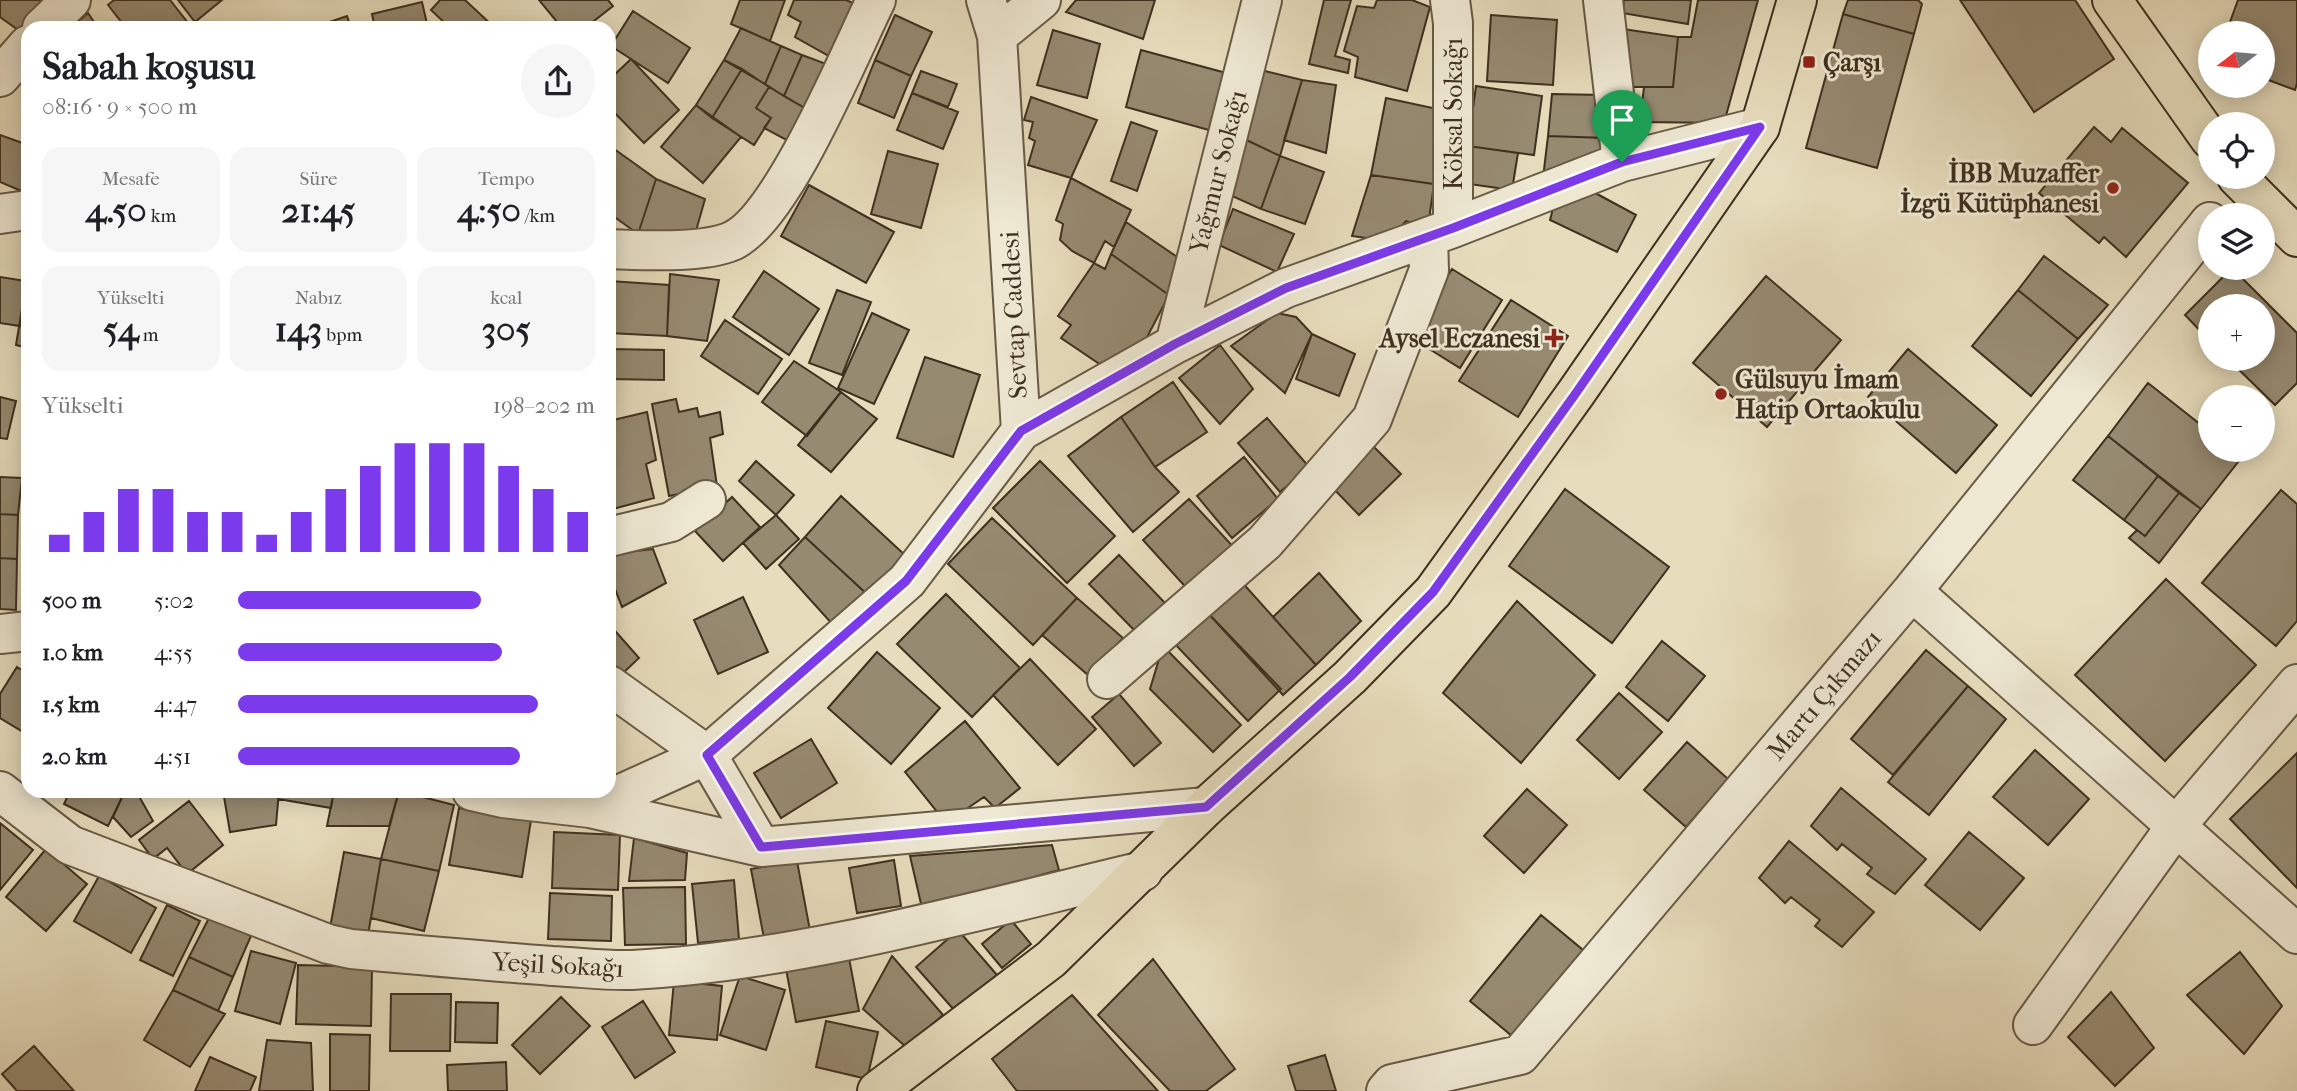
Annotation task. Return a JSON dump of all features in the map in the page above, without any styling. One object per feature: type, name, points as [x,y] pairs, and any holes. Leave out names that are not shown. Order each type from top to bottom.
[{"type":"main road","points":[[877,1091],[1051,959],[1206,807],[1350,677],[1433,592],[1576,393],[1760,127],[1797,0]]},
{"type":"main road","points":[[2112,0],[2198,122]]},
{"type":"main road","points":[[2248,189],[2297,237]]},
{"type":"street","points":[[49,21],[71,0]]},
{"type":"street","name":"Sevtap Caddesi","points":[[616,796],[707,755],[906,581],[1021,431],[997,36],[986,0]]},
{"type":"street","points":[[997,36],[1041,0]]},
{"type":"street","name":"Yağmur Sokağı","points":[[1175,344],[1262,0]]},
{"type":"street","name":"Köksal Sokağı","points":[[1107,679],[1265,542],[1372,419],[1441,233],[1453,23],[1450,0]]},
{"type":"street","points":[[1603,0],[1622,162]]},
{"type":"street","points":[[616,249],[670,251],[728,242],[746,234],[784,185],[871,2]]},
{"type":"street","points":[[0,77],[21,52]]},
{"type":"street","points":[[1021,431],[1175,344],[1286,288],[1441,233],[1622,162],[1760,127]]},
{"type":"street","points":[[0,214],[21,211]]},
{"type":"street","name":"Martı Çıkmazı","points":[[1386,1091],[1392,1084],[1520,1055],[1912,591],[2198,237]]},
{"type":"street","points":[[616,535],[671,522],[706,500]]},
{"type":"street","points":[[1912,591],[2297,934]]},
{"type":"street","points":[[0,634],[21,632]]},
{"type":"street","points":[[2033,1025],[2176,826],[2297,684]]},
{"type":"street","points":[[616,690],[707,755],[761,847]]},
{"type":"street","name":"Yeşil Sokağı","points":[[0,791],[70,845],[328,944],[351,949],[492,962],[628,970],[688,966],[814,945],[1143,871]]},
{"type":"street","points":[[499,798],[590,808],[761,847],[1206,807]]},
{"type":"street","name":"Sevtap Caddesi","points":[[590,808],[612,798]]},
{"type":"building","points":[[0,0],[43,0],[29,21],[21,21],[21,32],[0,17]]},
{"type":"building","points":[[114,0],[170,0],[186,21],[121,21],[108,5]]},
{"type":"building","points":[[178,0],[222,0],[196,21]]},
{"type":"building","points":[[440,0],[465,0],[488,21],[443,21],[431,10]]},
{"type":"building","points":[[539,0],[608,0],[613,6],[594,21],[556,21]]},
{"type":"building","points":[[740,0],[785,0],[770,41],[731,24]]},
{"type":"building","points":[[794,0],[846,0],[853,3],[829,56],[795,37],[801,22],[788,15]]},
{"type":"building","points":[[1076,0],[1155,0],[1143,39],[1066,12]]},
{"type":"building","points":[[1324,0],[1351,0],[1335,56],[1350,60],[1348,73],[1309,64]]},
{"type":"building","points":[[1377,0],[1412,0],[1430,7],[1407,91],[1355,77],[1358,57],[1344,51],[1357,6],[1374,8]]},
{"type":"building","points":[[1624,0],[1691,0],[1688,24],[1622,13]]},
{"type":"building","points":[[1698,0],[1758,0],[1724,123],[1640,122],[1644,87],[1673,87],[1678,37],[1691,37]]},
{"type":"building","points":[[1848,0],[1918,0],[1922,4],[1914,34],[1843,14]]},
{"type":"building","points":[[1960,0],[2075,0],[2114,59],[2034,112]]},
{"type":"building","points":[[2238,0],[2297,0],[2295,90],[2275,82],[2275,21],[2230,21]]},
{"type":"building","points":[[422,2],[426,21],[374,21],[372,14]]},
{"type":"building","points":[[633,11],[690,48],[668,83],[616,49],[616,38]]},
{"type":"building","points":[[88,13],[93,21],[78,21]]},
{"type":"building","points":[[1843,14],[1914,34],[1877,168],[1806,148]]},
{"type":"building","points":[[895,15],[932,32],[911,76],[875,60]]},
{"type":"building","points":[[1491,15],[1557,20],[1553,85],[1487,81]]},
{"type":"building","points":[[347,16],[349,21],[332,21]]},
{"type":"building","points":[[741,28],[781,46],[765,84],[724,60]]},
{"type":"building","points":[[1623,29],[1678,37],[1673,87],[1630,87]]},
{"type":"building","points":[[1053,30],[1100,44],[1087,98],[1037,85]]},
{"type":"building","points":[[781,46],[802,55],[784,96],[765,84]]},
{"type":"building","points":[[1141,50],[1230,74],[1216,132],[1126,107]]},
{"type":"building","points":[[802,55],[829,65],[810,111],[784,96]]},
{"type":"building","points":[[631,59],[679,110],[644,143],[616,114],[616,73]]},
{"type":"building","points":[[724,60],[742,69],[712,118],[696,105]]},
{"type":"building","points":[[875,60],[911,76],[894,118],[858,103]]},
{"type":"building","points":[[742,69],[769,87],[756,108],[771,118],[754,145],[712,118]]},
{"type":"building","points":[[1261,70],[1302,80],[1280,156],[1240,137]]},
{"type":"building","points":[[921,71],[957,84],[948,107],[912,93]]},
{"type":"building","points":[[1302,80],[1336,85],[1326,153],[1284,140]]},
{"type":"building","points":[[1476,86],[1542,96],[1534,155],[1468,146]]},
{"type":"building","points":[[769,87],[810,111],[792,143],[764,128],[771,118],[756,108]]},
{"type":"building","points":[[912,93],[958,112],[943,149],[897,130]]},
{"type":"building","points":[[1552,94],[1603,95],[1606,138],[1548,136]]},
{"type":"building","points":[[1031,97],[1097,120],[1071,178],[1028,165],[1035,141],[1029,138],[1033,122],[1024,120]]},
{"type":"building","points":[[1386,98],[1442,110],[1434,184],[1371,175]]},
{"type":"building","points":[[696,105],[741,137],[703,183],[661,147]]},
{"type":"building","points":[[1131,122],[1157,131],[1137,191],[1111,181]]},
{"type":"building","name":"İBB Muzaffer İzgü Kütüphanesi","points":[[2094,127],[2111,142],[2122,128],[2188,183],[2126,257],[2104,237],[2099,243],[2039,193]]},
{"type":"building","points":[[0,135],[21,142],[21,191],[0,182]]},
{"type":"building","points":[[1548,136],[1606,138],[1606,159],[1543,178]]},
{"type":"building","points":[[1240,137],[1280,156],[1261,209],[1223,192]]},
{"type":"building","points":[[1468,146],[1518,153],[1512,190],[1469,184]]},
{"type":"building","points":[[616,150],[656,179],[638,234],[616,218]]},
{"type":"building","points":[[888,151],[938,164],[921,228],[871,214]]},
{"type":"building","points":[[1280,156],[1324,172],[1305,224],[1261,209]]},
{"type":"building","points":[[1371,175],[1434,184],[1428,227],[1406,221],[1387,241],[1352,236]]},
{"type":"building","points":[[1071,178],[1131,210],[1114,247],[1105,241],[1094,263],[1072,251],[1060,240],[1063,224],[1056,220]]},
{"type":"building","points":[[656,179],[705,199],[694,238],[638,234]]},
{"type":"building","points":[[809,185],[894,232],[866,283],[781,236]]},
{"type":"building","points":[[1586,188],[1636,215],[1617,252],[1550,220],[1555,201]]},
{"type":"building","points":[[1233,209],[1294,234],[1277,272],[1219,245]]},
{"type":"building","points":[[1126,222],[1186,263],[1169,295],[1111,254]]},
{"type":"building","points":[[1111,254],[1169,295],[1145,341],[1104,367],[1061,338],[1071,325],[1058,316],[1094,263],[1105,269]]},
{"type":"building","points":[[2044,256],[2108,305],[2078,339],[2018,290]]},
{"type":"building","points":[[1452,269],[1502,300],[1460,368],[1410,337]]},
{"type":"building","points":[[764,271],[819,309],[789,355],[733,317]]},
{"type":"building","points":[[670,274],[719,280],[707,341],[667,336]]},
{"type":"building","points":[[1766,276],[1841,340],[1767,427],[1693,363]]},
{"type":"building","points":[[0,277],[21,280],[20,326],[0,323]]},
{"type":"building","points":[[2220,280],[2244,280],[2258,294],[2206,294]]},
{"type":"building","points":[[616,281],[669,285],[667,336],[616,333]]},
{"type":"building","points":[[837,290],[871,302],[842,375],[809,363]]},
{"type":"building","points":[[2018,290],[2078,339],[2031,396],[1972,346]]},
{"type":"building","points":[[1511,300],[1568,336],[1518,417],[1459,381]]},
{"type":"building","points":[[2198,302],[2198,329],[2185,315]]},
{"type":"building","points":[[2275,311],[2297,333],[2297,383],[2275,405],[2275,385],[2255,385],[2240,371],[2275,371]]},
{"type":"building","points":[[872,313],[909,330],[874,404],[838,388]]},
{"type":"building","points":[[1277,313],[1296,317],[1312,334],[1285,393],[1231,346]]},
{"type":"building","points":[[21,315],[21,346],[16,345]]},
{"type":"building","points":[[725,320],[782,359],[758,394],[701,356]]},
{"type":"building","points":[[1312,334],[1355,354],[1339,396],[1296,379]]},
{"type":"building","points":[[1220,345],[1253,389],[1220,424],[1179,378]]},
{"type":"building","points":[[616,349],[664,350],[664,380],[616,379]]},
{"type":"building","points":[[1908,349],[1997,425],[1956,473],[1868,397]]},
{"type":"building","points":[[925,357],[980,375],[953,457],[897,438]]},
{"type":"building","points":[[794,361],[841,392],[807,436],[762,402]]},
{"type":"building","points":[[1173,382],[1207,432],[1155,467],[1121,417]]},
{"type":"building","points":[[2148,383],[2198,423],[2198,462],[2238,462],[2201,509],[2108,436]]},
{"type":"building","points":[[841,392],[877,419],[831,472],[798,445]]},
{"type":"building","points":[[0,397],[16,401],[7,439],[0,438]]},
{"type":"building","points":[[676,399],[679,412],[697,408],[699,417],[720,412],[723,434],[710,438],[717,486],[669,496],[652,404]]},
{"type":"building","points":[[647,412],[656,460],[646,464],[654,498],[616,508],[616,419]]},
{"type":"building","points":[[1121,417],[1155,467],[1179,492],[1133,532],[1068,456]]},
{"type":"building","points":[[1267,418],[1309,467],[1280,492],[1238,443]]},
{"type":"building","points":[[2108,436],[2158,476],[2124,520],[2073,480]]},
{"type":"building","points":[[1371,444],[1401,474],[1359,515],[1329,484]]},
{"type":"building","points":[[1244,457],[1278,499],[1232,538],[1197,496]]},
{"type":"building","points":[[756,461],[794,495],[776,515],[739,481]]},
{"type":"building","points":[[1040,461],[1115,536],[1067,583],[993,508]]},
{"type":"building","points":[[2158,476],[2179,493],[2145,536],[2124,520]]},
{"type":"building","points":[[0,477],[21,478],[18,515],[0,514]]},
{"type":"building","points":[[1565,489],[1669,567],[1612,643],[1509,566]]},
{"type":"building","points":[[2281,490],[2297,504],[2297,621],[2276,646],[2202,583]]},
{"type":"building","points":[[2179,493],[2201,509],[2159,563],[2129,538],[2137,530],[2145,536]]},
{"type":"building","points":[[841,496],[906,556],[869,596],[805,537]]},
{"type":"building","points":[[732,497],[760,527],[723,561],[695,531]]},
{"type":"building","points":[[1189,499],[1238,552],[1192,594],[1143,540]]},
{"type":"building","points":[[0,514],[18,515],[17,559],[0,558]]},
{"type":"building","points":[[776,515],[799,539],[766,569],[743,543]]},
{"type":"building","points":[[992,518],[1077,598],[1033,645],[948,564]]},
{"type":"building","points":[[805,537],[869,596],[833,625],[779,565]]},
{"type":"building","points":[[653,549],[666,583],[622,607],[616,591],[616,553]]},
{"type":"building","points":[[1119,555],[1166,604],[1137,633],[1089,584]]},
{"type":"building","points":[[0,558],[17,559],[16,610],[0,609]]},
{"type":"building","points":[[1319,573],[1361,621],[1316,665],[1273,617]]},
{"type":"building","points":[[1239,579],[1316,665],[1283,695],[1206,611]]},
{"type":"building","points":[[2166,579],[2256,665],[2165,761],[2075,675]]},
{"type":"building","points":[[946,594],[1020,668],[972,717],[897,644]]},
{"type":"building","points":[[743,597],[768,652],[718,674],[694,620]]},
{"type":"building","points":[[1077,598],[1123,638],[1088,675],[1042,635]]},
{"type":"building","points":[[1517,601],[1595,675],[1521,763],[1443,693]]},
{"type":"building","points":[[1206,611],[1281,689],[1248,721],[1173,642]]},
{"type":"building","points":[[616,632],[639,658],[622,674],[616,668]]},
{"type":"building","points":[[1662,641],[1705,676],[1668,721],[1626,687]]},
{"type":"building","points":[[1163,646],[1241,725],[1213,752],[1150,689]]},
{"type":"building","points":[[1926,650],[1968,686],[1893,775],[1851,739]]},
{"type":"building","points":[[877,652],[940,708],[891,764],[828,708]]},
{"type":"building","points":[[1030,659],[1096,729],[1058,765],[993,695]]},
{"type":"building","points":[[17,667],[21,670],[21,731],[0,718],[0,694]]},
{"type":"building","points":[[1968,686],[2006,719],[1929,815],[1888,782]]},
{"type":"building","points":[[1619,693],[1662,732],[1619,779],[1577,740]]},
{"type":"building","points":[[1119,694],[1161,743],[1134,766],[1092,717]]},
{"type":"building","points":[[965,721],[1020,788],[995,808],[984,797],[946,823],[905,772]]},
{"type":"building","points":[[811,739],[837,783],[781,818],[754,773]]},
{"type":"building","points":[[1687,742],[1728,779],[1686,827],[1644,790]]},
{"type":"building","points":[[2035,750],[2089,799],[2048,845],[1993,797]]},
{"type":"building","points":[[2297,753],[2297,888],[2230,819]]},
{"type":"building","points":[[1841,788],[1926,859],[1895,894],[1867,874],[1872,868],[1842,844],[1837,850],[1811,826]]},
{"type":"building","points":[[1527,789],[1567,825],[1524,873],[1484,836]]},
{"type":"building","points":[[67,798],[122,798],[108,826],[64,804]]},
{"type":"building","points":[[122,798],[140,798],[153,821],[131,837],[113,817]]},
{"type":"building","points":[[224,798],[278,798],[276,825],[230,832]]},
{"type":"building","points":[[278,798],[333,798],[331,808]]},
{"type":"building","points":[[333,798],[397,798],[389,826],[327,826]]},
{"type":"building","points":[[397,798],[426,798],[454,805],[439,871],[381,859]]},
{"type":"building","points":[[189,801],[223,845],[187,874],[167,848],[153,859],[139,840]]},
{"type":"building","points":[[459,808],[531,820],[522,877],[449,865]]},
{"type":"building","points":[[0,823],[33,850],[0,890]]},
{"type":"building","points":[[554,832],[620,835],[618,890],[552,888]]},
{"type":"building","points":[[1969,832],[2024,878],[1980,930],[1925,885]]},
{"type":"building","points":[[634,838],[687,853],[685,880],[629,881]]},
{"type":"building","points":[[1789,841],[1874,912],[1842,947],[1815,926],[1820,920],[1791,897],[1785,903],[1759,878]]},
{"type":"building","points":[[1052,845],[1059,870],[922,908],[910,856]]},
{"type":"building","points":[[46,849],[87,884],[46,931],[6,897]]},
{"type":"building","points":[[344,852],[381,859],[368,935],[330,928]]},
{"type":"building","points":[[381,859],[439,871],[424,931],[371,918]]},
{"type":"building","points":[[894,860],[901,906],[857,913],[849,868]]},
{"type":"building","points":[[797,861],[811,936],[765,944],[751,869]]},
{"type":"building","points":[[99,876],[156,908],[131,953],[74,921]]},
{"type":"building","points":[[734,880],[739,939],[698,943],[692,884]]},
{"type":"building","points":[[685,887],[686,944],[625,945],[623,888]]},
{"type":"building","points":[[550,893],[612,896],[611,941],[548,939]]},
{"type":"building","points":[[167,905],[200,921],[173,976],[140,960]]},
{"type":"building","points":[[1541,915],[1583,950],[1512,1036],[1470,1001]]},
{"type":"building","points":[[210,916],[251,936],[233,977],[189,957]]},
{"type":"building","points":[[1011,920],[1031,944],[1002,968],[982,944]]},
{"type":"building","points":[[958,930],[997,975],[955,1011],[916,967]]},
{"type":"building","points":[[251,951],[296,963],[280,1024],[235,1011]]},
{"type":"building","points":[[2240,952],[2282,1006],[2244,1054],[2187,995]]},
{"type":"building","points":[[892,956],[943,1015],[906,1047],[863,1009]]},
{"type":"building","points":[[189,957],[233,977],[218,1011],[173,990]]},
{"type":"building","points":[[849,958],[859,1011],[796,1022],[786,969]]},
{"type":"building","points":[[1153,959],[1235,1069],[1206,1091],[1170,1091],[1098,1015]]},
{"type":"building","points":[[298,965],[372,967],[371,1026],[296,1024]]},
{"type":"building","points":[[740,976],[785,990],[766,1050],[720,1035]]},
{"type":"building","points":[[674,981],[722,986],[717,1040],[669,1035]]},
{"type":"building","points":[[173,990],[225,1014],[190,1067],[144,1040]]},
{"type":"building","points":[[2111,992],[2154,1048],[2115,1086],[2068,1037]]},
{"type":"building","points":[[391,994],[451,994],[450,1051],[390,1051]]},
{"type":"building","points":[[1072,995],[1158,1091],[1017,1091],[992,1059]]},
{"type":"building","points":[[561,997],[590,1026],[540,1074],[512,1045]]},
{"type":"building","points":[[643,1001],[675,1052],[635,1078],[602,1027]]},
{"type":"building","points":[[456,1002],[498,1003],[497,1043],[455,1042]]},
{"type":"building","points":[[826,1021],[878,1032],[867,1079],[816,1067]]},
{"type":"building","points":[[330,1034],[370,1035],[369,1091],[330,1091]]},
{"type":"building","points":[[267,1040],[311,1043],[313,1091],[259,1091]]},
{"type":"building","points":[[34,1046],[74,1091],[17,1091],[2,1074]]},
{"type":"building","points":[[1325,1055],[1336,1091],[1296,1091],[1288,1066]]},
{"type":"building","points":[[210,1057],[256,1077],[250,1091],[195,1091]]},
{"type":"building","points":[[506,1062],[507,1091],[448,1091],[447,1065]]},
{"type":"place","name":"Çarşı","points":[[1809,62]]},
{"type":"place","name":"İBB Muzaffer İzgü Kütüphanesi","points":[[2113,188]]},
{"type":"place","name":"Aysel Eczanesi","points":[[1554,338]]},
{"type":"place","name":"Gülsuyu İmam Hatip Ortaokulu","points":[[1721,394]]},
{"type":"route","points":[[1760,127],[1576,393],[1433,592],[1350,677],[1206,807],[761,847],[707,755],[906,581],[1021,431],[1175,344],[1286,288],[1453,228],[1622,162],[1760,127]]}]
